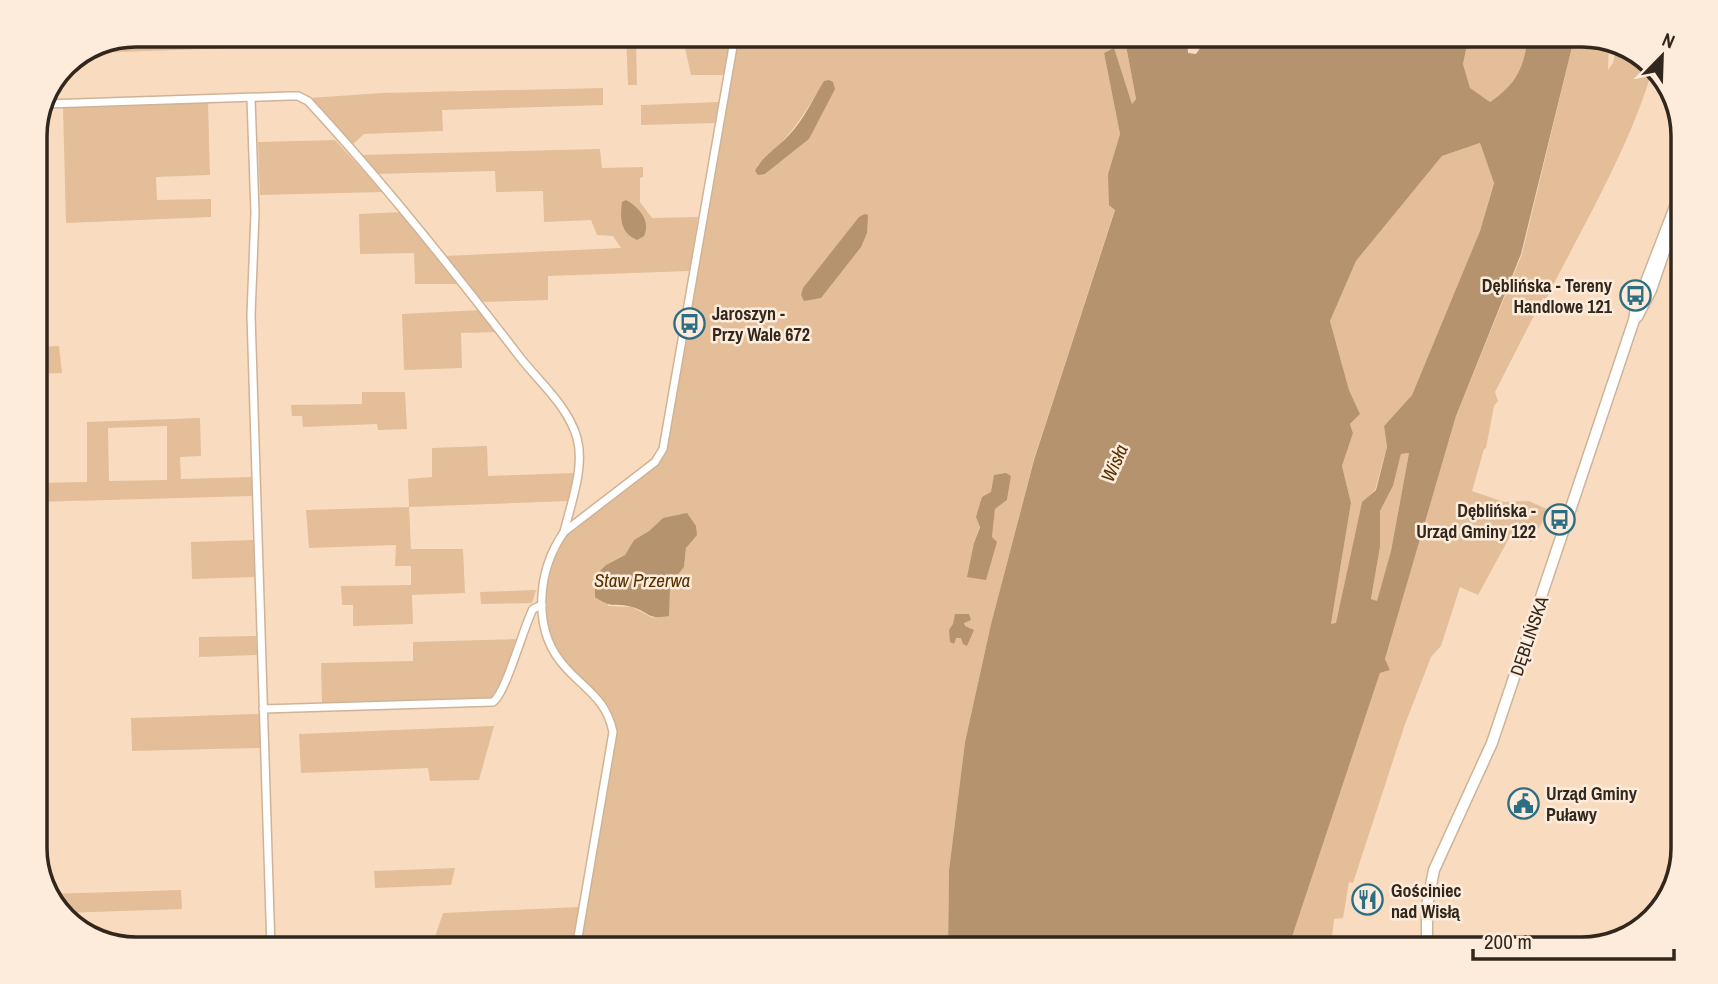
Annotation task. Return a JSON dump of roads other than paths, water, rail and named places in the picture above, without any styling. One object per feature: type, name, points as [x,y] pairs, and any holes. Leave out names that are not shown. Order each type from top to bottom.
[{"type":"main road","name":"DĘBLIŃSKA","points":[[1427,937],[1427,906],[1434,870],[1498,729],[1636,308],[1671,216]]},
{"type":"main road","name":"DĘBLIŃSKA","points":[[1634,320],[1647,300],[1671,235]]},
{"type":"street","points":[[578,937],[613,732],[609,715],[600,701],[565,668],[547,636],[542,605],[546,568],[554,546],[564,532],[655,462],[663,449],[733,47]]},
{"type":"street","points":[[53,104],[298,96],[309,101],[466,285],[569,417],[578,441],[579,466],[564,532]]},
{"type":"street","points":[[251,98],[255,213],[251,315],[271,937]]},
{"type":"street","points":[[262,709],[493,702],[502,690],[520,636],[533,609],[542,605]]},
{"type":"water","name":"Wisła","points":[[1126,47],[1188,47],[1188,53],[1196,54],[1201,47],[1467,47],[1463,64],[1470,88],[1490,102],[1513,81],[1522,65],[1526,47],[1572,47],[1521,254],[1456,416],[1385,659],[1390,670],[1380,673],[1292,937],[948,937],[949,870],[965,742],[991,624],[1034,460],[1115,210],[1109,205],[1108,174],[1120,134],[1104,53],[1114,48],[1132,104],[1136,99]],"holes":[[[1480,143],[1494,183],[1480,231],[1412,395],[1384,426],[1387,447],[1376,490],[1362,502],[1336,623],[1331,624],[1351,503],[1342,466],[1353,433],[1350,424],[1360,414],[1349,390],[1330,321],[1356,261],[1442,156]],[[1409,453],[1391,551],[1377,601],[1371,599],[1380,547],[1380,511],[1393,486],[1401,454]]]},
{"type":"water","points":[[824,81],[833,82],[835,89],[809,139],[765,174],[758,175],[755,171],[758,166],[795,128]]},
{"type":"water","points":[[626,200],[635,206],[645,220],[644,236],[637,240],[627,233],[622,224],[622,202]]},
{"type":"water","points":[[868,215],[867,233],[861,247],[821,298],[804,301],[801,295],[803,288],[859,217]]},
{"type":"water","points":[[1006,473],[1011,476],[1007,500],[995,509],[992,537],[997,542],[986,580],[967,577],[980,527],[976,517],[982,497],[991,492],[994,475]]},
{"type":"water","name":"Staw Przerwa","points":[[687,513],[696,526],[697,535],[686,548],[684,567],[670,585],[669,616],[652,616],[632,607],[610,605],[595,597],[595,576],[606,565],[625,555],[634,540],[663,518]]},
{"type":"water","points":[[955,614],[969,614],[971,620],[964,623],[974,630],[967,646],[961,638],[956,638],[954,644],[950,642],[949,630]]},
{"type":"place","name":"Dęblińska - Tereny Handlowe 121","points":[[1635,295]]},
{"type":"place","name":"Jaroszyn - Przy Wale 672","points":[[689,323]]},
{"type":"place","name":"Dęblińska - Urząd Gminy 122","points":[[1559,520]]},
{"type":"place","name":"Urząd Gminy Puławy","points":[[1523,803]]},
{"type":"place","name":"Gościniec nad Wisłą","points":[[1368,900]]}]
